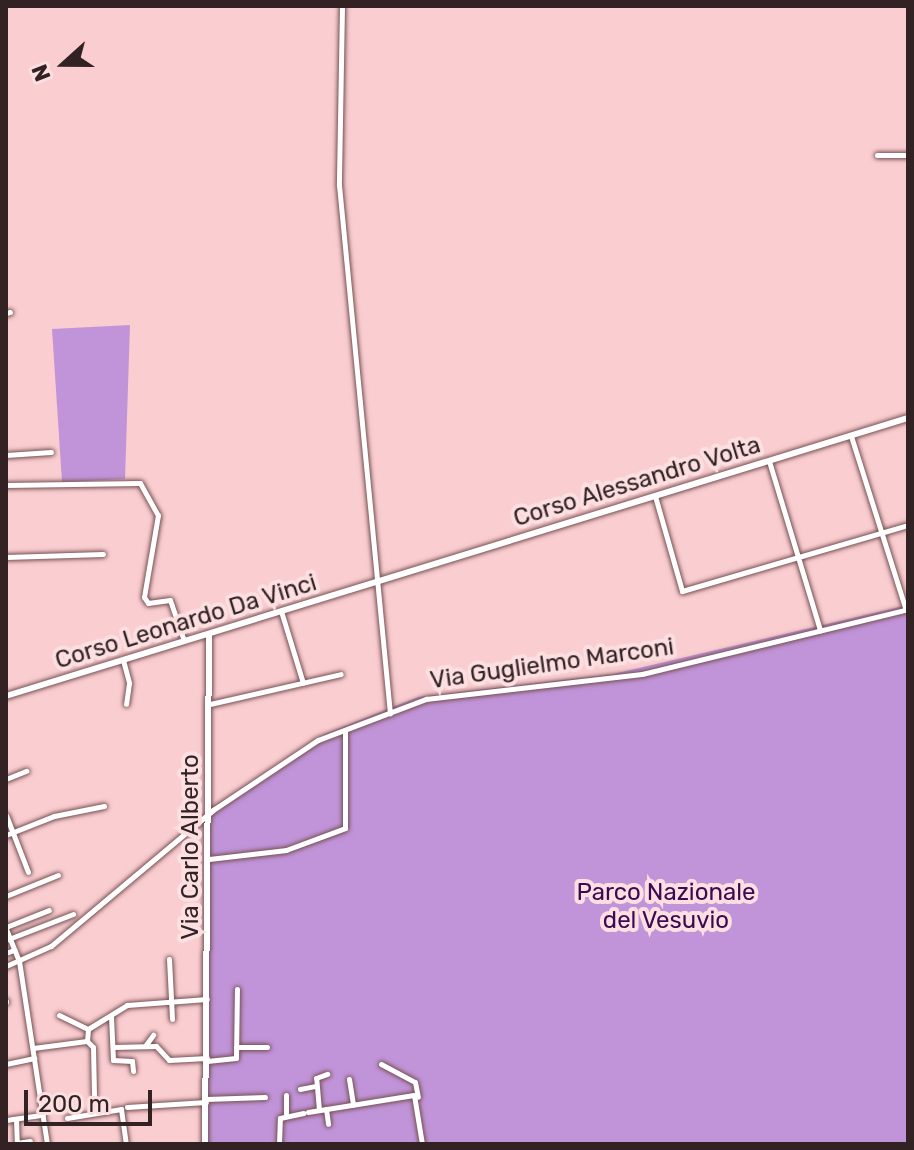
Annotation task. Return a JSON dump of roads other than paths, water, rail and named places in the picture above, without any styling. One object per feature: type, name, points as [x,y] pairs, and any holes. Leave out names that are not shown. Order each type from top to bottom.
[{"type":"main road","name":"Corso Alessandro Volta","points":[[377,582],[908,418]]},
{"type":"main road","name":"Corso Leonardo Da Vinci","points":[[6,696],[377,582]]},
{"type":"main road","name":"Via Carlo Alberto","points":[[205,1144],[209,634]]},
{"type":"street","points":[[342,6],[339,185],[390,714]]},
{"type":"street","points":[[877,155],[908,155]]},
{"type":"street","points":[[851,436],[907,609]]},
{"type":"street","points":[[6,455],[51,452]]},
{"type":"street","points":[[769,461],[820,630]]},
{"type":"street","points":[[6,485],[140,483],[158,515],[144,599],[170,600],[184,641]]},
{"type":"street","points":[[655,496],[682,591],[908,525]]},
{"type":"street","points":[[6,557],[103,554]]},
{"type":"street","name":"Via Guglielmo Marconi","points":[[6,966],[64,936],[209,814],[299,751],[345,731],[426,699],[642,674],[907,609]]},
{"type":"street","points":[[281,611],[303,683]]},
{"type":"street","points":[[123,660],[129,683],[126,704]]},
{"type":"street","points":[[210,704],[341,674]]},
{"type":"street","points":[[209,859],[286,850],[345,828],[345,731]]},
{"type":"street","points":[[6,779],[26,771]]},
{"type":"street","points":[[9,834],[54,816],[104,806]]},
{"type":"street","points":[[6,815],[9,834],[28,872]]},
{"type":"street","points":[[6,896],[58,875]]},
{"type":"street","points":[[47,1144],[19,961],[8,940],[6,928],[49,910]]},
{"type":"street","points":[[8,940],[73,914]]},
{"type":"street","points":[[6,953],[14,950]]},
{"type":"street","points":[[169,959],[172,1019]]},
{"type":"street","points":[[113,1047],[127,1043],[159,1047],[169,1060],[236,1058],[237,989]]},
{"type":"street","points":[[59,1015],[88,1029],[127,1005],[208,999]]},
{"type":"street","points":[[111,1015],[113,1060],[132,1061],[133,1071]]},
{"type":"street","points":[[100,1033],[102,1023]]},
{"type":"street","points":[[88,1029],[87,1041],[93,1047],[94,1095]]},
{"type":"street","points":[[145,1046],[153,1035]]},
{"type":"street","points":[[33,1048],[87,1041]]},
{"type":"street","points":[[236,1047],[267,1047]]},
{"type":"street","points":[[6,1064],[34,1058]]},
{"type":"street","points":[[381,1064],[389,1064],[415,1082],[422,1144]]},
{"type":"street","points":[[327,1074],[316,1078],[315,1086],[328,1124]]},
{"type":"street","points":[[349,1079],[353,1105]]},
{"type":"street","points":[[300,1089],[315,1086]]},
{"type":"street","points":[[286,1095],[286,1116]]},
{"type":"street","points":[[127,1107],[265,1097]]},
{"type":"street","points":[[279,1144],[280,1118],[418,1097]]},
{"type":"street","points":[[67,1118],[121,1109],[126,1144]]},
{"type":"street","points":[[6,1120],[43,1115]]},
{"type":"street","points":[[19,1119],[17,1143],[30,1141]]},
{"type":"park label","name":"Parco Nazionale del Vesuvio","points":[[666,907]]}]
